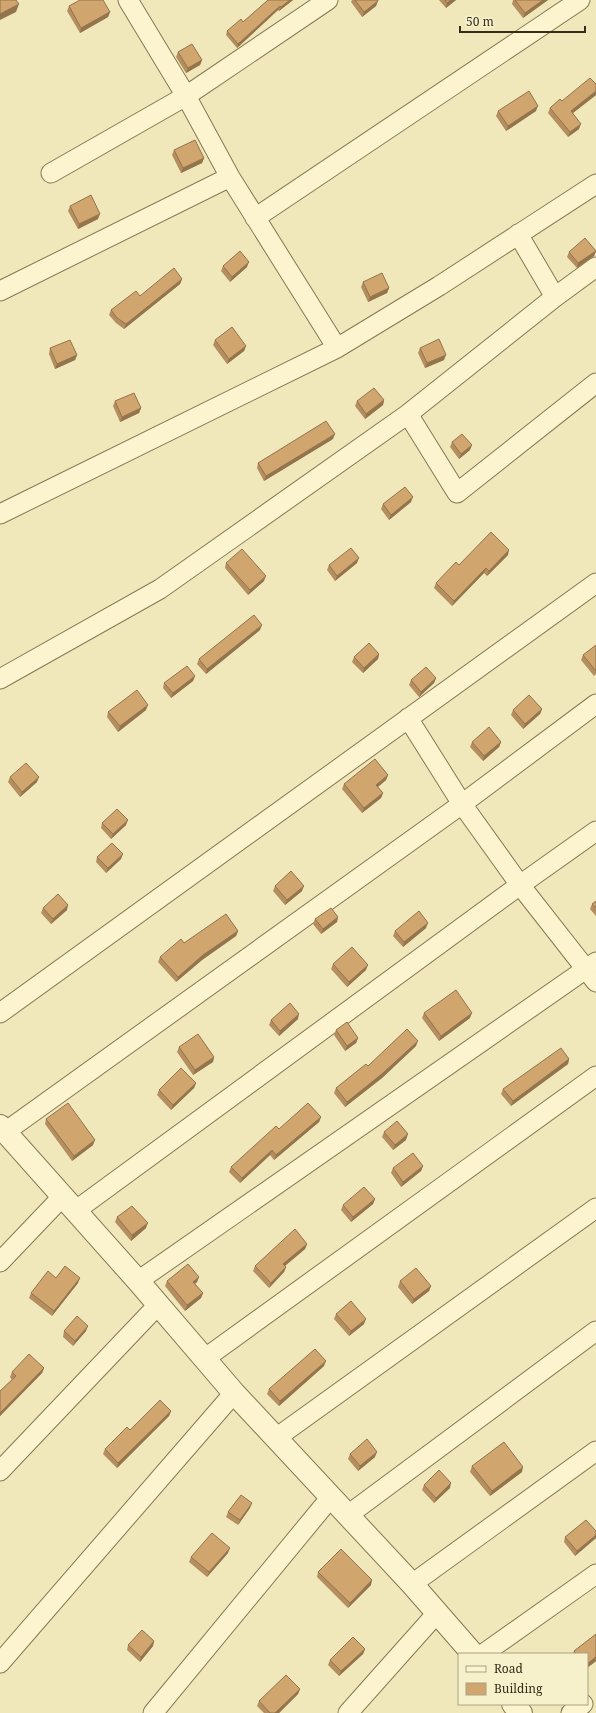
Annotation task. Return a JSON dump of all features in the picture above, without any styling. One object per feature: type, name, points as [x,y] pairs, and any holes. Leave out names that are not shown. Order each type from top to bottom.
[{"type":"street","points":[[51,173],[186,96],[328,0]]},
{"type":"street","points":[[255,218],[580,0]]},
{"type":"street","points":[[133,2],[230,177],[337,348]]},
{"type":"street","points":[[0,291],[230,177]]},
{"type":"street","points":[[0,514],[337,348],[439,286],[596,184]]},
{"type":"street","points":[[518,234],[554,297]]},
{"type":"street","points":[[0,679],[160,589],[408,414],[554,297],[596,267]]},
{"type":"street","points":[[408,414],[457,493],[596,383]]},
{"type":"street","points":[[0,1013],[596,583]]},
{"type":"street","points":[[472,1653],[412,1584],[234,1393],[138,1281],[68,1204],[3,1129],[462,804],[596,704]]},
{"type":"street","points":[[138,1281],[593,971],[520,885],[462,804],[408,718]]},
{"type":"street","points":[[0,1262],[68,1204],[596,831]]},
{"type":"street","points":[[204,1359],[596,1076]]},
{"type":"street","points":[[276,1438],[596,1208]]},
{"type":"street","points":[[0,1471],[158,1305]]},
{"type":"street","points":[[348,1515],[596,1331]]},
{"type":"street","points":[[0,1663],[234,1393]]},
{"type":"street","points":[[412,1584],[596,1451]]},
{"type":"street","points":[[153,1713],[331,1497]]},
{"type":"street","points":[[484,1653],[596,1574]]},
{"type":"street","points":[[348,1713],[437,1613]]},
{"type":"street","points":[[514,1705],[521,1713]]},
{"type":"street","points":[[571,1713],[582,1705]]},
{"type":"building","points":[[0,0],[16,0],[19,4],[0,14]]},
{"type":"building","points":[[80,0],[103,0],[110,12],[81,28],[69,6]]},
{"type":"building","points":[[268,0],[290,0],[281,7],[280,6],[238,44],[227,31],[241,19],[243,22]]},
{"type":"building","points":[[355,0],[378,0],[378,1],[364,12]]},
{"type":"building","points":[[515,0],[543,0],[525,13]]},
{"type":"building","points":[[192,44],[202,60],[188,68],[178,52]]},
{"type":"building","points":[[590,78],[596,84],[596,91],[571,111],[581,124],[570,132],[550,108],[560,99],[562,101]]},
{"type":"building","points":[[529,91],[538,106],[508,126],[498,111]]},
{"type":"building","points":[[195,140],[204,158],[183,168],[174,150]]},
{"type":"building","points":[[91,195],[100,214],[79,224],[70,206]]},
{"type":"building","points":[[585,238],[596,251],[578,263],[569,252]]},
{"type":"building","points":[[240,251],[249,262],[232,277],[223,266]]},
{"type":"building","points":[[174,268],[182,279],[126,324],[117,318],[111,310],[136,291],[140,296]]},
{"type":"building","points":[[382,273],[389,288],[370,297],[363,282]]},
{"type":"building","points":[[232,327],[246,346],[229,359],[215,340]]},
{"type":"building","points":[[439,339],[446,355],[427,363],[420,348]]},
{"type":"building","points":[[70,340],[77,355],[57,364],[50,348]]},
{"type":"building","points":[[374,388],[384,400],[366,414],[357,401]]},
{"type":"building","points":[[134,393],[141,408],[122,417],[115,401]]},
{"type":"building","points":[[326,421],[335,434],[266,476],[258,463]]},
{"type":"building","points":[[462,434],[472,445],[461,454],[452,442]]},
{"type":"building","points":[[405,487],[413,497],[391,515],[383,504]]},
{"type":"building","points":[[491,532],[509,550],[489,571],[486,568],[454,601],[436,583],[456,562],[459,565]]},
{"type":"building","points":[[351,548],[359,558],[337,576],[329,565]]},
{"type":"building","points":[[242,549],[266,576],[250,590],[226,563]]},
{"type":"building","points":[[254,615],[262,625],[207,669],[199,659]]},
{"type":"building","points":[[369,643],[379,654],[364,668],[354,657]]},
{"type":"building","points":[[596,645],[596,671],[583,655]]},
{"type":"building","points":[[187,666],[195,676],[173,693],[164,683]]},
{"type":"building","points":[[426,667],[436,678],[421,692],[411,680]]},
{"type":"building","points":[[137,690],[148,705],[120,726],[108,712]]},
{"type":"building","points":[[529,695],[542,709],[525,724],[513,710]]},
{"type":"building","points":[[489,727],[501,742],[484,756],[472,742]]},
{"type":"building","points":[[375,759],[388,775],[376,785],[383,793],[364,808],[344,784]]},
{"type":"building","points":[[26,763],[39,777],[22,792],[10,777]]},
{"type":"building","points":[[117,809],[128,820],[113,834],[102,823]]},
{"type":"building","points":[[112,843],[123,854],[108,868],[97,857]]},
{"type":"building","points":[[291,871],[304,886],[287,900],[275,886]]},
{"type":"building","points":[[58,894],[68,905],[53,919],[43,908]]},
{"type":"building","points":[[596,901],[596,908],[592,904]]},
{"type":"building","points":[[331,908],[338,917],[323,929],[315,919]]},
{"type":"building","points":[[419,911],[428,923],[404,942],[395,931]]},
{"type":"building","points":[[226,914],[238,931],[203,955],[178,977],[160,957],[181,939],[184,943]]},
{"type":"building","points":[[352,947],[368,965],[349,982],[333,964]]},
{"type":"building","points":[[456,990],[472,1013],[441,1036],[424,1013]]},
{"type":"building","points":[[290,1003],[299,1014],[280,1031],[271,1020]]},
{"type":"building","points":[[347,1022],[358,1038],[347,1046],[336,1030]]},
{"type":"building","points":[[407,1029],[418,1041],[383,1073],[347,1102],[336,1088],[366,1064],[368,1066]]},
{"type":"building","points":[[198,1034],[214,1057],[195,1070],[179,1047]]},
{"type":"building","points":[[561,1048],[569,1059],[513,1101],[503,1089]]},
{"type":"building","points":[[181,1068],[196,1083],[173,1105],[159,1090]]},
{"type":"building","points":[[68,1103],[95,1140],[74,1156],[46,1119]]},
{"type":"building","points":[[308,1103],[321,1117],[276,1155],[272,1150],[242,1178],[231,1167],[276,1126],[279,1129]]},
{"type":"building","points":[[397,1121],[408,1134],[395,1145],[384,1132]]},
{"type":"building","points":[[413,1153],[423,1166],[403,1182],[393,1168]]},
{"type":"building","points":[[364,1187],[375,1199],[353,1217],[343,1205]]},
{"type":"building","points":[[132,1206],[148,1223],[132,1235],[117,1217]]},
{"type":"building","points":[[295,1229],[307,1244],[283,1264],[286,1267],[271,1283],[255,1266]]},
{"type":"building","points":[[188,1264],[199,1277],[193,1282],[203,1293],[187,1305],[167,1281]]},
{"type":"building","points":[[65,1266],[80,1278],[54,1311],[31,1293],[48,1271],[56,1278]]},
{"type":"building","points":[[416,1268],[431,1286],[414,1299],[400,1281]]},
{"type":"building","points":[[351,1301],[366,1319],[351,1331],[336,1314]]},
{"type":"building","points":[[77,1316],[88,1326],[75,1341],[64,1331]]},
{"type":"building","points":[[315,1349],[326,1361],[280,1401],[269,1389]]},
{"type":"building","points":[[29,1354],[44,1368],[0,1413],[0,1391],[16,1376],[12,1372]]},
{"type":"building","points":[[160,1400],[171,1411],[118,1463],[105,1449],[127,1427],[130,1430]]},
{"type":"building","points":[[367,1439],[377,1452],[360,1466],[350,1454]]},
{"type":"building","points":[[504,1442],[523,1467],[492,1491],[472,1466]]},
{"type":"building","points":[[439,1470],[451,1483],[436,1498],[424,1485]]},
{"type":"building","points":[[241,1495],[252,1503],[240,1520],[228,1512]]},
{"type":"building","points":[[586,1520],[596,1531],[596,1535],[577,1551],[565,1537]]},
{"type":"building","points":[[212,1533],[230,1548],[209,1572],[191,1557]]},
{"type":"building","points":[[341,1549],[372,1580],[350,1603],[318,1572]]},
{"type":"building","points":[[142,1630],[154,1641],[141,1657],[128,1645]]},
{"type":"building","points":[[596,1634],[596,1657],[588,1663],[588,1653],[575,1653],[574,1651]]},
{"type":"building","points":[[353,1637],[365,1649],[341,1671],[330,1660]]},
{"type":"building","points":[[286,1675],[300,1689],[275,1713],[270,1713],[259,1701]]}]
